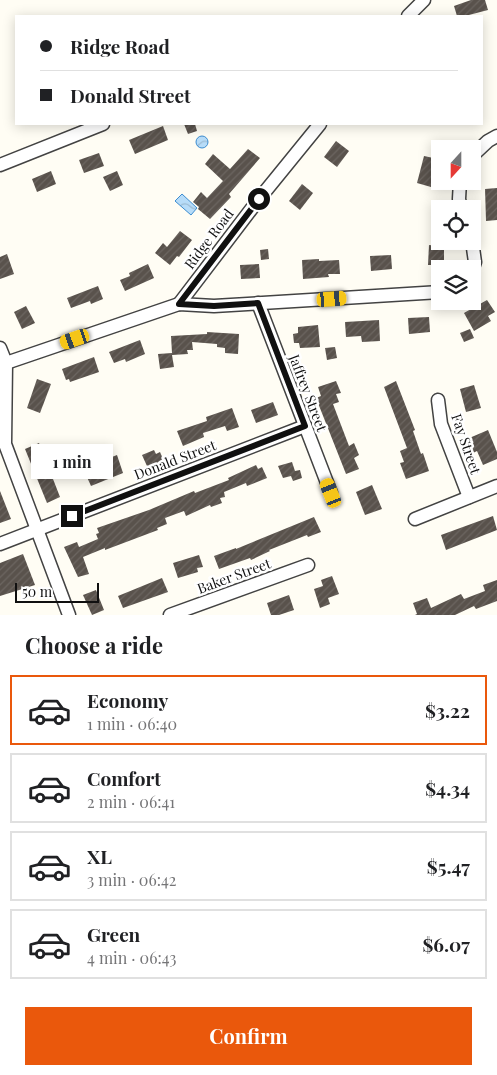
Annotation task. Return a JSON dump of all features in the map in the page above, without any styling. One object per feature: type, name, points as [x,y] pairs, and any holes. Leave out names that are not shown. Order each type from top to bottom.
[{"type":"street","points":[[409,15],[424,0]]},
{"type":"street","points":[[0,165],[100,125]]},
{"type":"street","name":"Ridge Road","points":[[179,304],[259,199],[319,125]]},
{"type":"street","points":[[481,147],[488,140],[497,136]]},
{"type":"street","points":[[6,363],[179,304],[214,306],[431,293]]},
{"type":"street","name":"Jaffrey Street","points":[[258,303],[331,493]]},
{"type":"street","points":[[0,348],[6,363],[5,444],[69,615]]},
{"type":"street","name":"Fay Street","points":[[438,400],[441,424],[469,497]]},
{"type":"street","name":"Donald Street","points":[[0,544],[305,426]]},
{"type":"street","points":[[415,519],[497,486]]},
{"type":"street","name":"Baker Street","points":[[170,615],[308,565]]},
{"type":"water","points":[[204,136],[207,137],[207,147],[200,148],[197,147],[196,140],[197,137]]},
{"type":"water","points":[[182,194],[197,208],[191,215],[175,201]]},
{"type":"building","points":[[471,0],[485,0],[488,10],[469,15],[457,15],[454,6]]},
{"type":"building","points":[[184,125],[195,125],[197,131],[188,134]]},
{"type":"building","points":[[163,126],[168,140],[135,154],[129,140]]},
{"type":"building","points":[[336,141],[349,151],[337,167],[324,157]]},
{"type":"building","points":[[248,149],[260,158],[229,194],[231,197],[210,219],[193,202],[201,192],[207,198],[223,181],[205,164],[213,154],[230,169]]},
{"type":"building","points":[[99,153],[104,166],[84,173],[79,160]]},
{"type":"building","points":[[424,156],[431,158],[431,187],[417,183]]},
{"type":"building","points":[[51,171],[56,184],[37,192],[32,179]]},
{"type":"building","points":[[117,171],[123,185],[110,191],[103,177]]},
{"type":"building","points":[[302,184],[313,193],[300,210],[289,201]]},
{"type":"building","points":[[497,188],[497,220],[486,221],[485,189]]},
{"type":"building","points":[[180,231],[192,240],[170,265],[155,253],[163,243],[167,247]]},
{"type":"building","points":[[429,245],[431,245],[431,250],[444,250],[444,260],[431,260],[431,265],[428,265]]},
{"type":"building","points":[[268,249],[269,259],[261,260],[260,250]]},
{"type":"building","points":[[7,254],[14,274],[0,279],[0,257]]},
{"type":"building","points":[[391,255],[392,269],[371,271],[370,256]]},
{"type":"building","points":[[319,259],[319,261],[339,260],[340,274],[328,274],[329,277],[303,279],[302,260]]},
{"type":"building","points":[[148,264],[154,278],[125,291],[120,280],[130,276],[129,273]]},
{"type":"building","points":[[259,264],[260,278],[241,279],[240,265]]},
{"type":"building","points":[[98,286],[103,299],[91,304],[90,301],[71,308],[67,298]]},
{"type":"building","points":[[487,300],[495,312],[488,316],[491,321],[474,331],[464,313],[469,310],[481,310],[481,303]]},
{"type":"building","points":[[26,306],[35,323],[22,329],[14,312]]},
{"type":"building","points":[[429,317],[430,332],[409,334],[408,318]]},
{"type":"building","points":[[379,320],[380,341],[362,342],[361,336],[346,337],[345,322]]},
{"type":"building","points":[[318,325],[320,347],[300,348],[299,343],[294,343],[293,334],[298,333],[298,327]]},
{"type":"building","points":[[470,329],[474,338],[464,342],[460,333]]},
{"type":"building","points":[[207,332],[239,334],[238,354],[225,353],[225,348],[217,347],[217,344],[192,342],[193,350],[187,350],[188,354],[172,355],[174,367],[160,369],[158,354],[172,353],[171,336],[207,334]]},
{"type":"building","points":[[140,340],[145,354],[126,362],[125,359],[114,363],[109,352]]},
{"type":"building","points":[[335,347],[337,358],[327,360],[325,348]]},
{"type":"building","points":[[94,357],[99,372],[70,382],[69,379],[66,380],[62,369]]},
{"type":"building","points":[[37,379],[51,384],[40,413],[27,408]]},
{"type":"building","points":[[336,381],[341,393],[336,394],[339,402],[333,404],[349,446],[354,443],[359,455],[354,458],[359,469],[346,474],[316,398],[321,396],[318,387]]},
{"type":"building","points":[[396,381],[415,430],[413,431],[421,454],[423,453],[429,471],[406,479],[400,463],[404,462],[400,451],[407,448],[384,387]]},
{"type":"building","points":[[474,385],[481,408],[466,412],[460,389]]},
{"type":"building","points":[[273,402],[278,415],[256,423],[251,410]]},
{"type":"building","points":[[232,408],[239,427],[227,431],[225,426],[203,433],[204,437],[183,446],[177,431],[207,421],[206,417]]},
{"type":"building","points":[[488,430],[497,452],[497,459],[483,465],[477,451],[473,453],[467,439]]},
{"type":"building","points":[[39,443],[60,497],[47,503],[25,449]]},
{"type":"building","points":[[154,450],[156,454],[160,452],[167,468],[151,475],[142,455]]},
{"type":"building","points":[[117,455],[123,473],[91,486],[83,468]]},
{"type":"building","points":[[292,462],[295,471],[300,470],[302,478],[293,481],[291,476],[283,478],[278,466]]},
{"type":"building","points":[[256,465],[258,469],[262,467],[267,478],[247,486],[246,483],[224,492],[225,497],[220,498],[222,503],[211,507],[210,505],[186,516],[184,511],[165,518],[167,524],[157,528],[158,530],[83,557],[89,574],[78,577],[64,547],[77,542],[79,547],[98,539],[96,534],[99,533],[97,528],[149,510],[194,491],[195,493],[229,480],[228,478]]},
{"type":"building","points":[[372,485],[382,509],[365,515],[356,492]]},
{"type":"building","points":[[0,491],[11,519],[0,523]]},
{"type":"building","points":[[493,516],[497,530],[446,550],[441,535]]},
{"type":"building","points":[[314,517],[321,532],[308,537],[307,535],[269,550],[251,560],[250,558],[219,569],[214,556]]},
{"type":"building","points":[[23,554],[35,585],[0,596],[0,563]]},
{"type":"building","points":[[199,555],[203,567],[197,568],[198,572],[178,578],[173,563]]},
{"type":"building","points":[[332,576],[339,594],[328,598],[330,604],[320,608],[314,589],[323,586],[321,580]]},
{"type":"building","points":[[162,578],[168,592],[123,608],[118,596]]},
{"type":"building","points":[[497,580],[497,601],[476,609],[474,606],[455,615],[415,615],[417,614],[413,603],[427,598],[431,608],[461,594],[464,599],[485,591],[483,585]]},
{"type":"building","points":[[96,590],[104,610],[92,615],[83,595]]},
{"type":"building","points":[[289,595],[294,610],[279,615],[271,615],[267,603]]},
{"type":"route","points":[[72,516],[305,426],[258,303],[214,306],[179,304],[259,199]]}]
